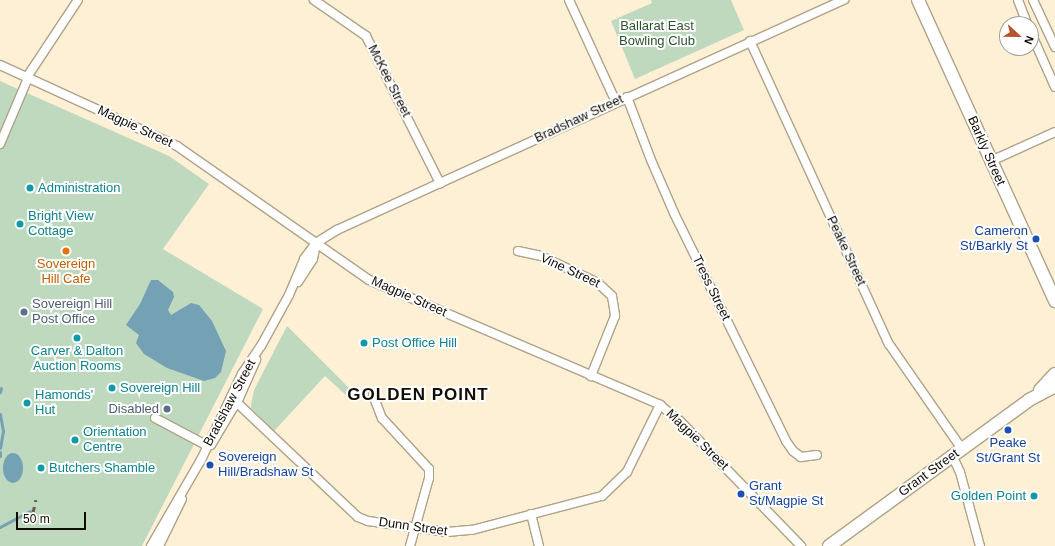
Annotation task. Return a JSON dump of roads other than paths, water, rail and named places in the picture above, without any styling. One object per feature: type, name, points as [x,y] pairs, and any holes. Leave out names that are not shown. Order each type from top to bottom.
[{"type":"main road","name":"Barkly Street","points":[[918,0],[1055,301]]},
{"type":"main road","name":"Grant Street","points":[[1029,400],[1055,374]]},
{"type":"main road","name":"Grant Street","points":[[828,546],[1029,400],[1055,386]]},
{"type":"street","points":[[0,144],[28,77],[78,0]]},
{"type":"street","name":"McKee Street","points":[[314,0],[366,36],[440,182]]},
{"type":"street","points":[[570,0],[616,102]]},
{"type":"street","name":"Bradshaw Street","points":[[157,543],[234,400],[242,374],[261,346],[289,295],[312,259],[316,244],[337,230],[440,182],[844,0]]},
{"type":"street","points":[[1018,0],[1024,16]]},
{"type":"street","points":[[1033,0],[1055,47]]},
{"type":"street","name":"Peake Street","points":[[750,42],[889,344],[957,452],[960,472],[980,546]]},
{"type":"street","points":[[1039,51],[1055,87]]},
{"type":"street","name":"Magpie Street","points":[[0,65],[177,146],[316,244],[377,284],[660,405],[680,421],[801,546]]},
{"type":"street","name":"Tress Street","points":[[627,97],[649,155],[674,213],[786,441],[793,451],[801,457],[817,455]]},
{"type":"street","points":[[991,161],[1055,132]]},
{"type":"street","name":"Vine Street","points":[[518,251],[541,256],[598,283],[609,291],[614,301],[614,320],[590,376]]},
{"type":"street","points":[[373,395],[382,418],[429,469],[429,478],[410,546]]},
{"type":"street","name":"Bradshaw Street","points":[[200,462],[206,445],[234,400]]},
{"type":"street","name":"Dunn Street","points":[[234,400],[356,515],[368,521],[414,528],[461,532],[606,493],[627,472],[660,405]]},
{"type":"street","points":[[155,418],[206,445]]},
{"type":"street","points":[[531,514],[539,546]]},
{"type":"water","points":[[151,280],[158,280],[173,292],[174,297],[168,310],[171,315],[191,303],[199,305],[212,321],[226,351],[221,372],[215,378],[204,381],[167,368],[144,354],[136,343],[139,335],[126,325],[140,304]]},
{"type":"waterway","points":[[0,392],[1,388]]},
{"type":"waterway","points":[[0,414],[3,431],[0,448]]},
{"type":"waterway","points":[[11,458],[14,461],[11,464],[8,461],[11,458]]},
{"type":"waterway","points":[[0,527],[30,511]]},
{"type":"railway","points":[[31,521],[36,500]]},
{"type":"place","name":"Administration","points":[[30,188]]},
{"type":"place","name":"Bright View Cottage","points":[[20,224]]},
{"type":"place","name":"Cameron St/Barkly St","points":[[1036,239]]},
{"type":"place","name":"Sovereign Hill Cafe","points":[[66,251]]},
{"type":"place","name":"Sovereign Hill Post Office","points":[[24,312]]},
{"type":"place","name":"Carver & Dalton Auction Rooms","points":[[77,338]]},
{"type":"place","name":"Post Office Hill","points":[[364,343]]},
{"type":"place","name":"Sovereign Hill","points":[[112,388]]},
{"type":"place","name":"Hamonds' Hut","points":[[27,403]]},
{"type":"place","name":"Disabled","points":[[167,409]]},
{"type":"place","name":"Peake St/Grant St","points":[[1008,430]]},
{"type":"place","name":"Orientation Centre","points":[[75,440]]},
{"type":"place","name":"Sovereign Hill/Bradshaw St","points":[[210,465]]},
{"type":"place","name":"Butchers Shamble","points":[[41,468]]},
{"type":"place","name":"Grant St/Magpie St","points":[[741,494]]},
{"type":"place","name":"Golden Point","points":[[1034,496]]},
{"type":"district","name":"GOLDEN POINT","points":[[418,395]]},
{"type":"park label","name":"Ballarat East Bowling Club","points":[[657,34]]}]
